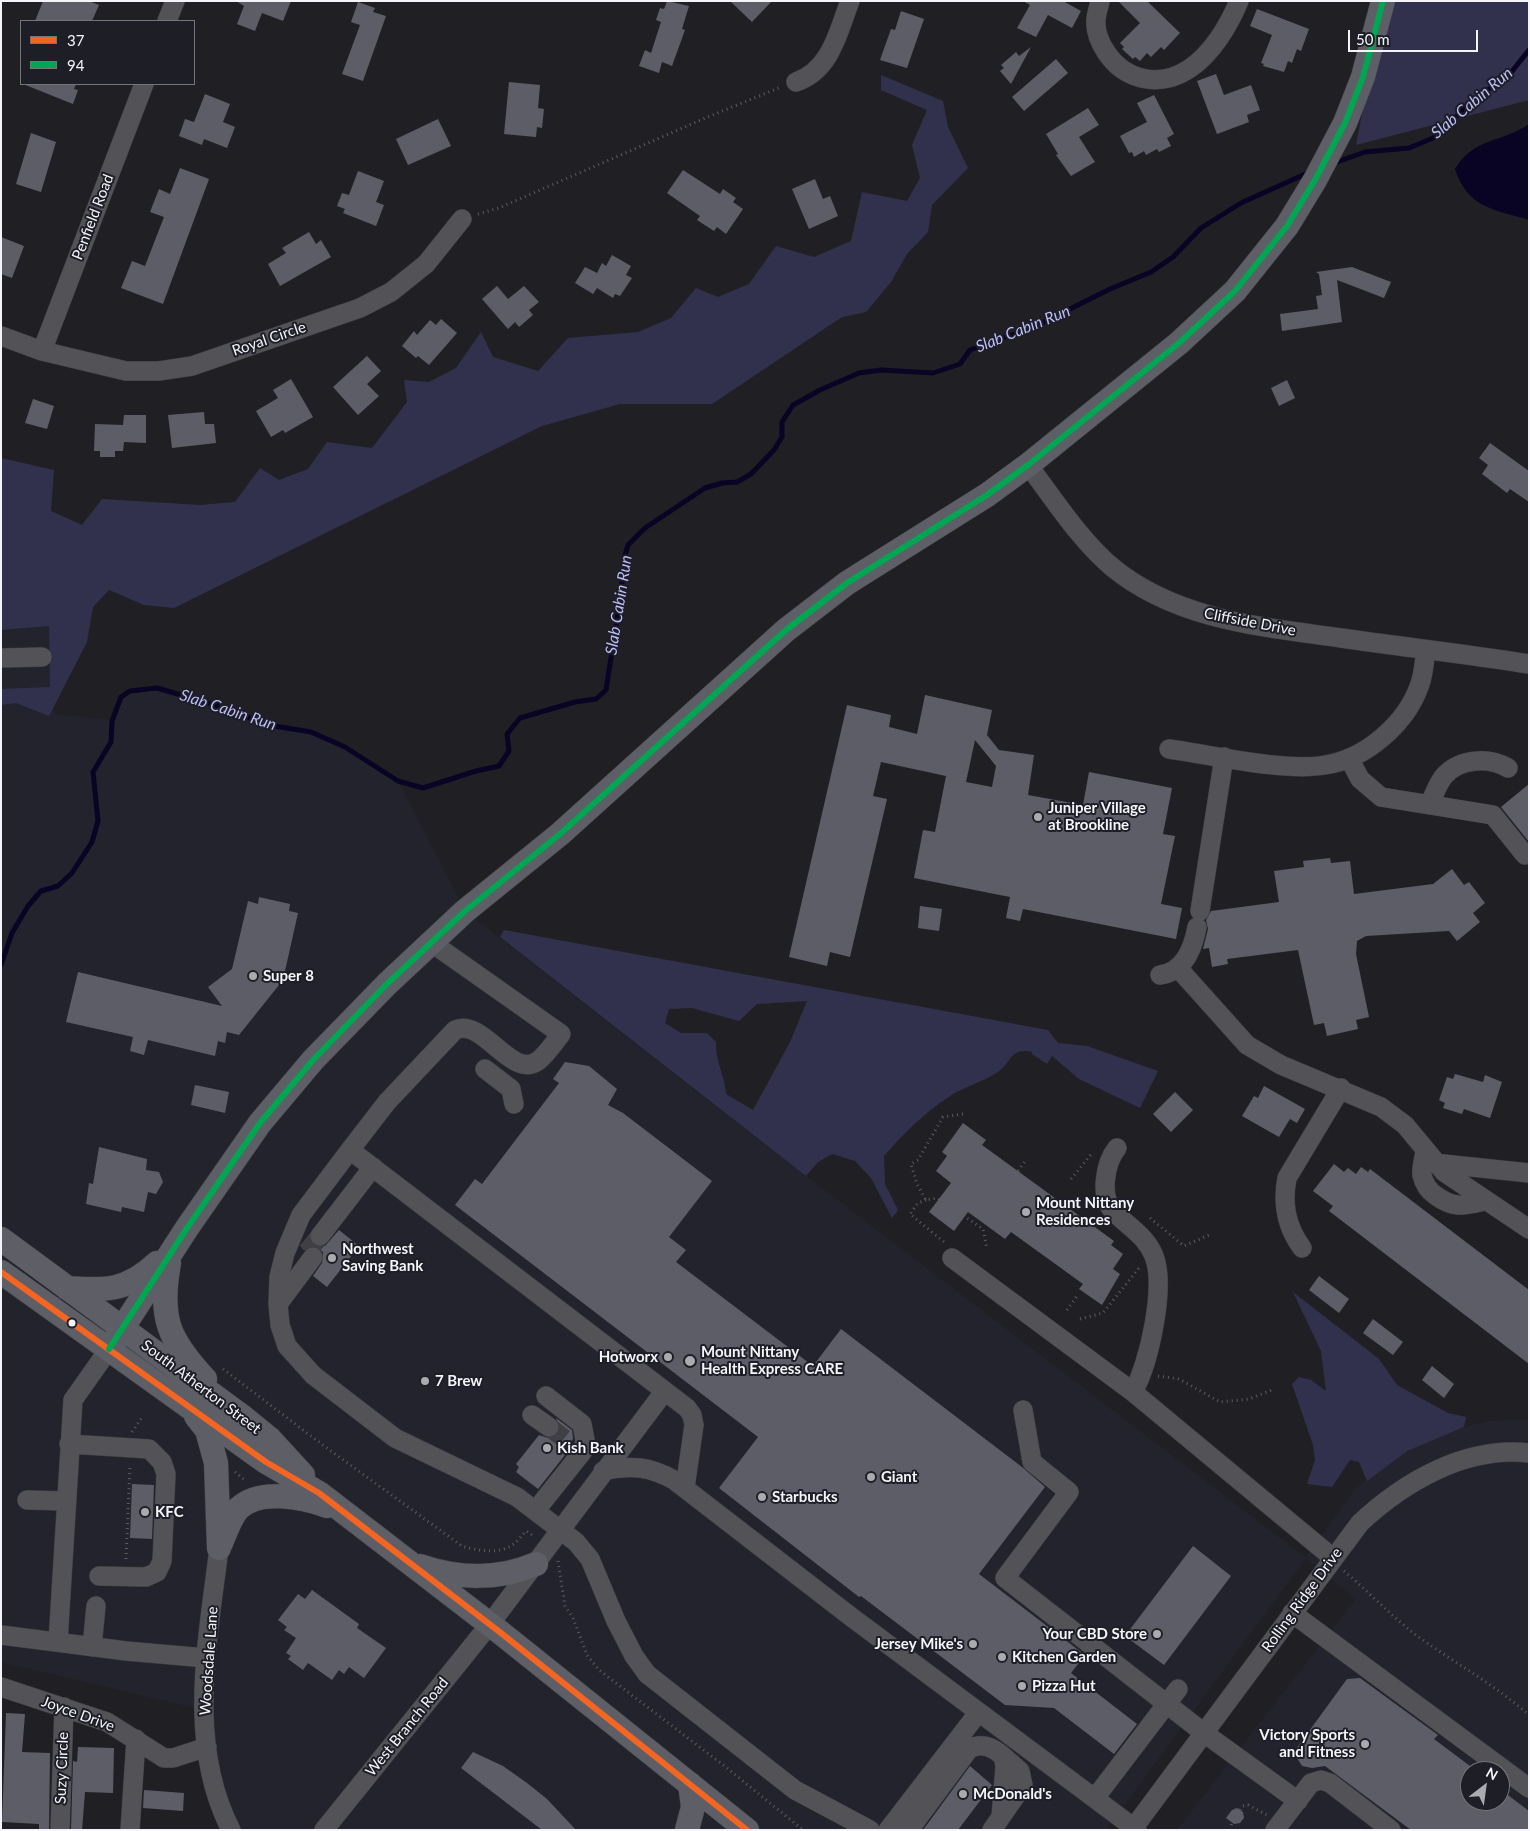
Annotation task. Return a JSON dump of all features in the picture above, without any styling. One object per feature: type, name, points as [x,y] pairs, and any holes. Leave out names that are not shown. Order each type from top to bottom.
[{"type":"main road","points":[[109,1349],[176,1245],[260,1123],[313,1060],[387,984],[465,911],[560,834],[786,630],[847,583],[987,495],[1028,465],[1179,343],[1235,291],[1272,246],[1293,216],[1315,180],[1345,123],[1363,77],[1384,1]]},
{"type":"main road","name":"South Atherton Street","points":[[1,1239],[270,1439],[319,1493]]},
{"type":"main road","points":[[67,1288],[105,1290],[129,1285],[139,1279],[176,1245]]},
{"type":"main road","points":[[176,1245],[170,1259],[164,1290],[167,1323],[178,1346],[233,1410]]},
{"type":"main road","name":"South Atherton Street","points":[[1,1272],[266,1462],[319,1493],[490,1624],[747,1830]]},
{"type":"main road","points":[[168,1392],[195,1415],[207,1430],[212,1443],[216,1463],[219,1548]]},
{"type":"main road","points":[[219,1548],[232,1517],[247,1502],[257,1499],[294,1498],[343,1511]]},
{"type":"main road","points":[[409,1562],[431,1570],[473,1576],[506,1574],[536,1564]]},
{"type":"main road","points":[[687,1830],[693,1807],[690,1784]]},
{"type":"street","points":[[167,20],[175,1]]},
{"type":"street","points":[[796,82],[816,72],[830,55],[850,1]]},
{"type":"street","points":[[1100,1],[1096,21],[1099,42],[1118,68],[1126,74],[1146,80],[1169,78],[1191,68],[1209,49],[1227,25],[1239,1]]},
{"type":"street","name":"Penfield Road","points":[[42,351],[144,85]]},
{"type":"street","name":"Royal Circle","points":[[1,336],[42,351],[126,370],[159,371],[192,366],[360,308],[391,292],[426,264],[462,219]]},
{"type":"street","name":"Cliffside Drive","points":[[1028,465],[1095,551],[1114,568],[1144,589],[1177,605],[1240,623],[1529,664]]},
{"type":"street","points":[[1170,749],[1295,767],[1324,766],[1349,758],[1380,740],[1397,723],[1420,683],[1426,650]]},
{"type":"street","points":[[1,658],[42,657]]},
{"type":"street","points":[[1160,975],[1178,968],[1193,946],[1224,757]]},
{"type":"street","points":[[1349,758],[1360,780],[1381,796],[1493,815],[1525,855]]},
{"type":"street","points":[[1430,804],[1443,777],[1452,768],[1480,759],[1500,763],[1508,768]]},
{"type":"street","points":[[432,942],[561,1034],[538,1061],[527,1064],[514,1060],[473,1031],[464,1027],[455,1030],[387,1102],[296,1225],[282,1261],[278,1297],[280,1324],[287,1346],[313,1375],[395,1438],[510,1493],[536,1510],[576,1542],[590,1559],[616,1621],[634,1656],[647,1674],[796,1790],[870,1830]]},
{"type":"street","points":[[1178,968],[1247,1045],[1281,1065],[1341,1088],[1370,1101],[1393,1115],[1414,1135],[1430,1157],[1484,1200],[1529,1229]]},
{"type":"street","points":[[485,1069],[511,1089],[514,1104]]},
{"type":"street","points":[[1302,1248],[1287,1221],[1285,1190],[1287,1178],[1341,1088]]},
{"type":"street","points":[[1108,1146],[1110,1160],[1106,1183],[1112,1210],[1144,1239],[1154,1256],[1160,1276],[1157,1304],[1145,1367],[1133,1392]]},
{"type":"street","points":[[350,1150],[687,1408],[693,1420],[685,1488]]},
{"type":"street","points":[[1430,1157],[1529,1173]]},
{"type":"street","points":[[323,1238],[376,1169]]},
{"type":"street","points":[[278,1297],[310,1254]]},
{"type":"street","points":[[952,1258],[1133,1392],[1337,1563]]},
{"type":"street","points":[[58,1642],[65,1501],[73,1400],[109,1349]]},
{"type":"street","name":"West Branch Road","points":[[324,1830],[490,1624],[664,1392]]},
{"type":"street","points":[[536,1510],[575,1448],[585,1440],[582,1424],[539,1405],[553,1423]]},
{"type":"street","points":[[1023,1410],[1032,1462],[1069,1492],[1005,1578],[1204,1733],[1298,1801]]},
{"type":"street","points":[[69,1444],[149,1449],[162,1462],[166,1474],[161,1566],[152,1576],[99,1576]]},
{"type":"street","name":"Rolling Ridge Drive","points":[[1134,1829],[1292,1614],[1337,1563],[1360,1523],[1378,1506],[1420,1478],[1474,1458],[1499,1454],[1529,1453]]},
{"type":"street","points":[[604,1471],[634,1466],[654,1470],[685,1488],[978,1713],[1095,1798],[1134,1829]]},
{"type":"street","points":[[27,1500],[65,1501]]},
{"type":"street","name":"Woodsdale Lane","points":[[219,1548],[206,1658],[204,1702],[207,1747],[216,1791],[231,1830]]},
{"type":"street","points":[[92,1647],[96,1606]]},
{"type":"street","points":[[1292,1614],[1529,1788]]},
{"type":"street","points":[[1,1635],[92,1647],[206,1658]]},
{"type":"street","name":"Joyce Drive","points":[[1,1687],[107,1722],[164,1758],[173,1758],[207,1747]]},
{"type":"street","points":[[1095,1798],[1178,1689]]},
{"type":"street","name":"Suzy Circle","points":[[60,1830],[64,1707]]},
{"type":"street","points":[[888,1830],[978,1713]]},
{"type":"street","points":[[130,1830],[136,1739]]},
{"type":"street","points":[[909,1830],[968,1749],[976,1746],[987,1746],[1003,1756],[1005,1766],[996,1824]]},
{"type":"street","points":[[1272,1823],[1298,1801],[1311,1783],[1321,1780],[1330,1783],[1391,1830]]},
{"type":"path","points":[[499,208],[760,94]]},
{"type":"path","points":[[926,1200],[917,1184],[911,1164],[918,1160],[943,1117],[963,1114]]},
{"type":"path","points":[[1071,1179],[1108,1146]]},
{"type":"path","points":[[1018,1171],[1026,1160]]},
{"type":"path","points":[[952,1258],[949,1246],[910,1214],[918,1203],[937,1198],[983,1229],[987,1249]]},
{"type":"path","points":[[1143,1212],[1184,1246],[1209,1235]]},
{"type":"path","points":[[979,1226],[982,1222]]},
{"type":"path","points":[[1080,1319],[1103,1313],[1145,1261]]},
{"type":"path","points":[[1067,1310],[1077,1296]]},
{"type":"path","points":[[220,1367],[332,1452],[462,1546],[484,1551],[494,1551],[515,1544],[526,1531],[530,1534]]},
{"type":"path","points":[[1152,1375],[1179,1378],[1220,1402],[1249,1399],[1272,1390]]},
{"type":"path","points":[[132,1435],[143,1416]]},
{"type":"path","points":[[125,1577],[131,1462]]},
{"type":"path","points":[[228,1466],[251,1484]]},
{"type":"path","points":[[1337,1563],[1379,1605],[1416,1634],[1514,1701],[1529,1715]]},
{"type":"path","points":[[1240,1810],[1243,1806],[1248,1805],[1272,1823]]},
{"type":"path","points":[[1230,1830],[1232,1822]]},
{"type":"shaded area","points":[[1384,1],[1529,1],[1529,100],[1356,145]]},
{"type":"shaded area","points":[[881,75],[943,101],[948,127],[968,168],[932,205],[928,232],[907,254],[891,282],[866,312],[842,317],[712,404],[620,404],[542,426],[174,608],[144,605],[109,590],[93,607],[87,642],[49,716],[16,703],[1,705],[1,689],[50,687],[49,626],[1,630],[1,458],[54,470],[51,511],[82,525],[102,499],[200,505],[235,502],[260,468],[279,480],[308,469],[327,442],[372,448],[407,402],[404,380],[429,382],[456,368],[481,332],[493,357],[538,371],[568,338],[638,332],[671,318],[696,288],[718,297],[749,284],[776,246],[814,257],[851,241],[862,192],[907,201],[920,178],[912,145],[927,110],[881,90]]},
{"type":"shaded area","points":[[1529,124],[1529,220],[1483,205],[1467,192],[1460,182],[1455,169],[1471,151],[1509,135]]},
{"type":"shaded area","points":[[1,594],[56,598],[54,714],[111,720],[121,697],[130,691],[157,688],[233,710],[262,724],[311,732],[345,747],[398,781],[465,911],[746,1130],[1306,1558],[1106,1830],[231,1830],[204,1710],[1,1662]]},
{"type":"shaded area","points":[[504,930],[1048,1030],[1058,1043],[1087,1046],[1158,1071],[1140,1108],[1079,1079],[1052,1056],[1047,1064],[1032,1054],[1032,1052],[1015,1053],[999,1071],[956,1093],[923,1116],[884,1156],[885,1184],[898,1210],[892,1218],[871,1178],[855,1161],[832,1154],[818,1162],[806,1176],[500,937]],"holes":[[[807,1001],[790,1042],[753,1110],[726,1094],[717,1056],[716,1042],[707,1033],[681,1033],[665,1023],[669,1009],[692,1008],[739,1021],[757,1004]]]},
{"type":"shaded area","points":[[1293,1292],[1379,1359],[1397,1385],[1448,1413],[1466,1417],[1464,1427],[1407,1451],[1367,1481],[1359,1462],[1350,1460],[1332,1487],[1307,1484],[1315,1460],[1313,1445],[1292,1384],[1299,1377],[1311,1380],[1326,1391],[1321,1351]]},
{"type":"shaded area","points":[[1529,1420],[1529,1830],[1177,1830],[1356,1599],[1306,1558],[1355,1489],[1406,1451],[1464,1427],[1489,1421]]},
{"type":"building","points":[[43,1],[89,1],[99,5],[92,20],[35,20]]},
{"type":"building","points":[[236,1],[291,1],[283,21],[262,13],[255,31],[237,24],[244,6]]},
{"type":"building","points":[[667,1],[689,6],[682,29],[685,30],[672,66],[662,62],[659,73],[639,66],[645,50],[651,53],[661,22],[656,20],[660,8],[664,9]]},
{"type":"building","points":[[730,1],[772,1],[752,22]]},
{"type":"building","points":[[1023,1],[1063,1],[1081,11],[1072,28],[1048,15],[1036,37],[1017,28],[1030,5]]},
{"type":"building","points":[[1118,1],[1147,1],[1180,33],[1164,50],[1161,47],[1151,57],[1147,53],[1140,61],[1135,57],[1133,59],[1122,49],[1124,47],[1120,43],[1140,23]]},
{"type":"building","points":[[358,2],[375,8],[373,12],[386,16],[363,81],[342,74],[360,25],[351,22]]},
{"type":"building","points":[[1257,9],[1309,29],[1301,51],[1297,49],[1292,63],[1288,61],[1284,72],[1263,66],[1264,64],[1261,63],[1272,35],[1250,26]]},
{"type":"building","points":[[901,11],[924,19],[907,68],[880,60],[891,29],[895,30]]},
{"type":"building","points":[[1031,47],[1011,84],[1000,71],[1004,68],[1001,65],[1016,52],[1019,56]]},
{"type":"building","points":[[1056,59],[1068,73],[1024,111],[1012,97]]},
{"type":"building","points":[[1216,74],[1224,95],[1251,85],[1260,110],[1247,115],[1249,122],[1217,134],[1197,81]]},
{"type":"building","points":[[509,82],[540,85],[538,108],[544,109],[542,128],[537,127],[536,137],[504,134]]},
{"type":"building","points":[[26,85],[76,85],[74,89],[78,90],[73,104]]},
{"type":"building","points":[[205,94],[230,104],[223,122],[235,127],[227,148],[204,139],[202,145],[179,136],[185,119],[194,122]]},
{"type":"building","points":[[1154,95],[1174,134],[1167,138],[1171,146],[1159,152],[1157,149],[1146,155],[1144,151],[1134,157],[1132,152],[1129,153],[1120,136],[1147,122],[1137,103]]},
{"type":"building","points":[[1088,108],[1099,125],[1079,137],[1095,162],[1071,176],[1056,155],[1058,154],[1046,134]]},
{"type":"building","points":[[438,119],[451,146],[408,165],[396,139]]},
{"type":"building","points":[[31,133],[56,142],[41,192],[16,184]]},
{"type":"building","points":[[180,168],[209,179],[163,304],[121,288],[132,261],[145,266],[164,217],[150,212],[159,189],[170,194]]},
{"type":"building","points":[[683,170],[720,194],[723,189],[736,198],[733,202],[743,209],[726,234],[717,227],[714,231],[697,220],[700,216],[667,193]]},
{"type":"building","points":[[358,171],[384,181],[376,202],[384,205],[376,226],[343,213],[345,209],[337,206],[342,193],[349,195]]},
{"type":"building","points":[[815,179],[823,199],[830,196],[838,216],[809,229],[792,189]]},
{"type":"building","points":[[309,232],[316,244],[321,240],[331,257],[280,286],[268,264],[286,253],[282,248]]},
{"type":"building","points":[[1,237],[24,246],[12,278],[1,274]]},
{"type":"building","points":[[612,255],[631,266],[626,275],[632,278],[620,296],[615,294],[613,298],[597,288],[593,294],[575,283],[585,267],[597,273],[602,263],[606,266]]},
{"type":"building","points":[[1352,267],[1391,282],[1384,298],[1337,280],[1342,322],[1282,331],[1280,314],[1318,309],[1316,296],[1322,295],[1319,274],[1316,272]]},
{"type":"building","points":[[497,286],[508,299],[524,286],[539,302],[529,310],[533,315],[519,327],[515,322],[508,329],[482,299]]},
{"type":"building","points":[[441,319],[457,333],[429,365],[418,356],[416,358],[402,346],[414,331],[417,335],[430,320],[436,325]]},
{"type":"building","points":[[367,356],[381,371],[367,384],[379,396],[358,415],[333,387]]},
{"type":"building","points":[[291,379],[313,417],[285,433],[283,430],[271,437],[256,411],[278,398],[273,390]]},
{"type":"building","points":[[1287,380],[1295,398],[1279,406],[1271,388]]},
{"type":"building","points":[[33,399],[54,406],[47,429],[25,423]]},
{"type":"building","points":[[204,412],[205,424],[214,424],[216,443],[172,448],[168,415]]},
{"type":"building","points":[[124,415],[146,415],[146,443],[124,442],[123,451],[115,451],[115,457],[100,457],[100,451],[94,451],[95,424],[123,425]]},
{"type":"building","points":[[1490,443],[1529,471],[1529,502],[1510,489],[1507,493],[1482,474],[1488,465],[1479,458]]},
{"type":"building","name":"Juniper Village at Brookline","points":[[925,695],[992,710],[987,735],[999,750],[1034,755],[1028,795],[1083,805],[1089,772],[1172,788],[1163,834],[1175,836],[1161,904],[1182,908],[1176,939],[1023,909],[1020,921],[1006,918],[1010,897],[914,878],[923,830],[935,832],[946,776],[881,762],[873,796],[887,799],[850,957],[830,952],[827,966],[789,957],[847,705],[891,715],[889,727],[917,734]],"holes":[[[975,740],[996,766],[992,787],[966,782]]]},
{"type":"building","points":[[1529,784],[1529,842],[1501,807]]},
{"type":"building","points":[[1330,858],[1331,863],[1350,861],[1354,894],[1433,884],[1452,869],[1464,885],[1469,882],[1485,903],[1473,913],[1480,922],[1457,941],[1449,931],[1366,936],[1357,941],[1356,954],[1369,1017],[1356,1020],[1358,1029],[1327,1036],[1324,1023],[1314,1025],[1298,950],[1227,959],[1228,964],[1212,967],[1209,948],[1203,949],[1208,929],[1206,920],[1211,911],[1279,902],[1274,871],[1304,867],[1303,861]]},
{"type":"building","name":"Super 8","points":[[259,897],[290,904],[289,911],[298,913],[283,980],[239,1035],[227,1032],[225,1043],[218,1041],[215,1056],[148,1040],[144,1055],[130,1051],[133,1037],[66,1022],[78,972],[222,1006],[208,987],[232,969],[248,901],[258,904]]},
{"type":"building","points":[[920,906],[942,909],[939,931],[918,928]]},
{"type":"building","points":[[565,1062],[589,1066],[617,1089],[608,1105],[623,1113],[712,1181],[669,1237],[686,1250],[676,1262],[813,1366],[841,1329],[1022,1467],[1045,1487],[979,1574],[1085,1655],[1071,1673],[1137,1724],[1114,1754],[1054,1708],[1005,1705],[861,1596],[859,1597],[719,1488],[758,1437],[455,1205],[475,1179],[482,1184],[559,1083],[553,1079]]},
{"type":"building","points":[[1455,1074],[1483,1082],[1485,1075],[1502,1082],[1490,1118],[1464,1109],[1462,1114],[1443,1108],[1445,1103],[1439,1100],[1447,1077],[1453,1079]]},
{"type":"building","points":[[195,1085],[229,1092],[225,1113],[191,1105]]},
{"type":"building","points":[[1264,1086],[1305,1109],[1297,1123],[1290,1119],[1279,1137],[1242,1116],[1254,1096],[1258,1098]]},
{"type":"building","points":[[1175,1092],[1193,1110],[1171,1132],[1153,1114]]},
{"type":"building","name":"Mount Nittany Residences","points":[[963,1123],[986,1140],[982,1145],[1114,1241],[1111,1245],[1123,1254],[1113,1269],[1120,1274],[1102,1305],[1079,1289],[1083,1284],[1011,1232],[1005,1239],[968,1212],[954,1231],[929,1212],[951,1183],[936,1171],[947,1156],[942,1152]]},
{"type":"building","points":[[99,1147],[147,1159],[146,1170],[159,1172],[163,1182],[156,1194],[148,1192],[144,1212],[122,1207],[121,1212],[86,1204],[89,1183],[93,1184]]},
{"type":"building","points":[[1334,1164],[1344,1172],[1348,1168],[1356,1174],[1361,1167],[1368,1172],[1370,1169],[1529,1290],[1529,1364],[1329,1211],[1333,1206],[1313,1191]]},
{"type":"building","name":"Northwest Saving Bank","points":[[339,1230],[359,1246],[327,1287],[313,1276],[322,1263],[323,1252],[315,1246],[304,1250],[302,1248],[309,1238],[314,1245],[325,1246]]},
{"type":"building","points":[[1319,1276],[1349,1299],[1339,1313],[1309,1290]]},
{"type":"building","points":[[1373,1319],[1403,1342],[1393,1355],[1363,1333]]},
{"type":"building","points":[[1432,1366],[1454,1384],[1444,1398],[1422,1380]]},
{"type":"building","name":"Kish Bank","points":[[556,1418],[572,1430],[573,1439],[562,1453],[565,1455],[538,1489],[516,1472],[519,1467],[516,1464],[539,1435],[548,1438],[558,1434],[560,1428]]},
{"type":"building","name":"KFC","points":[[132,1484],[154,1485],[152,1539],[130,1538]]},
{"type":"building","points":[[1193,1546],[1231,1576],[1164,1665],[1125,1636]]},
{"type":"building","points":[[312,1590],[359,1624],[357,1628],[386,1648],[364,1678],[349,1667],[344,1674],[339,1670],[332,1680],[308,1663],[303,1670],[288,1659],[291,1656],[286,1653],[296,1638],[284,1630],[287,1627],[278,1620],[298,1594],[305,1599]]},
{"type":"building","name":"Victory Sports and Fitness","points":[[1360,1678],[1438,1735],[1434,1739],[1463,1761],[1460,1761],[1460,1811],[1510,1811],[1510,1797],[1529,1811],[1529,1830],[1411,1830],[1325,1766],[1312,1768],[1302,1766],[1295,1755],[1296,1749],[1347,1679]]},
{"type":"building","points":[[6,1713],[25,1714],[22,1752],[50,1753],[49,1830],[39,1830],[39,1824],[2,1822]]},
{"type":"building","points":[[78,1747],[114,1748],[113,1793],[85,1792],[82,1830],[71,1830],[73,1761],[77,1762]]},
{"type":"building","points":[[473,1752],[503,1766],[527,1783],[547,1799],[576,1830],[542,1830],[461,1768]]},
{"type":"building","name":"McDonald's","points":[[970,1766],[992,1785],[958,1830],[923,1830]]},
{"type":"building","points":[[144,1790],[184,1793],[183,1811],[143,1808]]},
{"type":"building","points":[[1237,1808],[1243,1812],[1244,1818],[1240,1823],[1234,1824],[1226,1818],[1232,1810]]},
{"type":"waterway","name":"Slab Cabin Run","points":[[1334,163],[1365,152],[1409,148],[1438,136],[1469,103],[1509,75],[1529,50]]},
{"type":"waterway","name":"Slab Cabin Run","points":[[1,965],[12,933],[28,906],[41,891],[58,886],[72,873],[92,842],[98,821],[93,772],[111,742],[112,721],[121,697],[130,691],[157,688],[233,710],[262,724],[311,732],[345,747],[398,781],[423,788],[476,771],[499,766],[509,751],[507,734],[520,718],[575,702],[596,699],[606,690],[621,594],[624,559],[628,545],[645,528],[705,488],[722,483],[737,482],[751,474],[774,450],[782,437],[782,422],[793,405],[820,390],[859,373],[881,370],[933,373],[960,364],[970,350],[1034,327],[1110,289],[1151,272],[1173,257],[1201,228],[1241,203],[1312,171]]},
{"type":"tunnel","points":[[307,1252],[320,1236]]},
{"type":"tunnel","points":[[549,1427],[570,1443]]},
{"type":"transit line","name":"94","points":[[109,1349],[187,1228],[260,1123],[313,1060],[387,984],[465,911],[560,834],[786,630],[847,583],[987,495],[1028,465],[1179,343],[1235,291],[1287,226],[1315,180],[1345,123],[1363,77],[1383,1]]},
{"type":"transit line","name":"37","points":[[1,1272],[266,1462],[319,1493],[501,1633],[747,1830]]},
{"type":"place","name":"Juniper Village at Brookline","points":[[1038,817]]},
{"type":"place","name":"Super 8","points":[[253,976]]},
{"type":"place","name":"Mount Nittany Residences","points":[[1026,1212]]},
{"type":"place","name":"Northwest Saving Bank","points":[[332,1258]]},
{"type":"place","name":"Hotworx","points":[[668,1357]]},
{"type":"place","name":"Mount Nittany Health Express CARE","points":[[690,1361]]},
{"type":"place","name":"7 Brew","points":[[425,1381]]},
{"type":"place","name":"Kish Bank","points":[[547,1448]]},
{"type":"place","name":"Giant","points":[[871,1477]]},
{"type":"place","name":"Starbucks","points":[[762,1497]]},
{"type":"place","name":"KFC","points":[[145,1512]]},
{"type":"place","name":"Your CBD Store","points":[[1157,1634]]},
{"type":"place","name":"Jersey Mike's","points":[[973,1644]]},
{"type":"place","name":"Kitchen Garden","points":[[1002,1657]]},
{"type":"place","name":"Pizza Hut","points":[[1022,1686]]},
{"type":"place","name":"Victory Sports and Fitness","points":[[1365,1744]]},
{"type":"place","name":"McDonald's","points":[[963,1794]]}]
